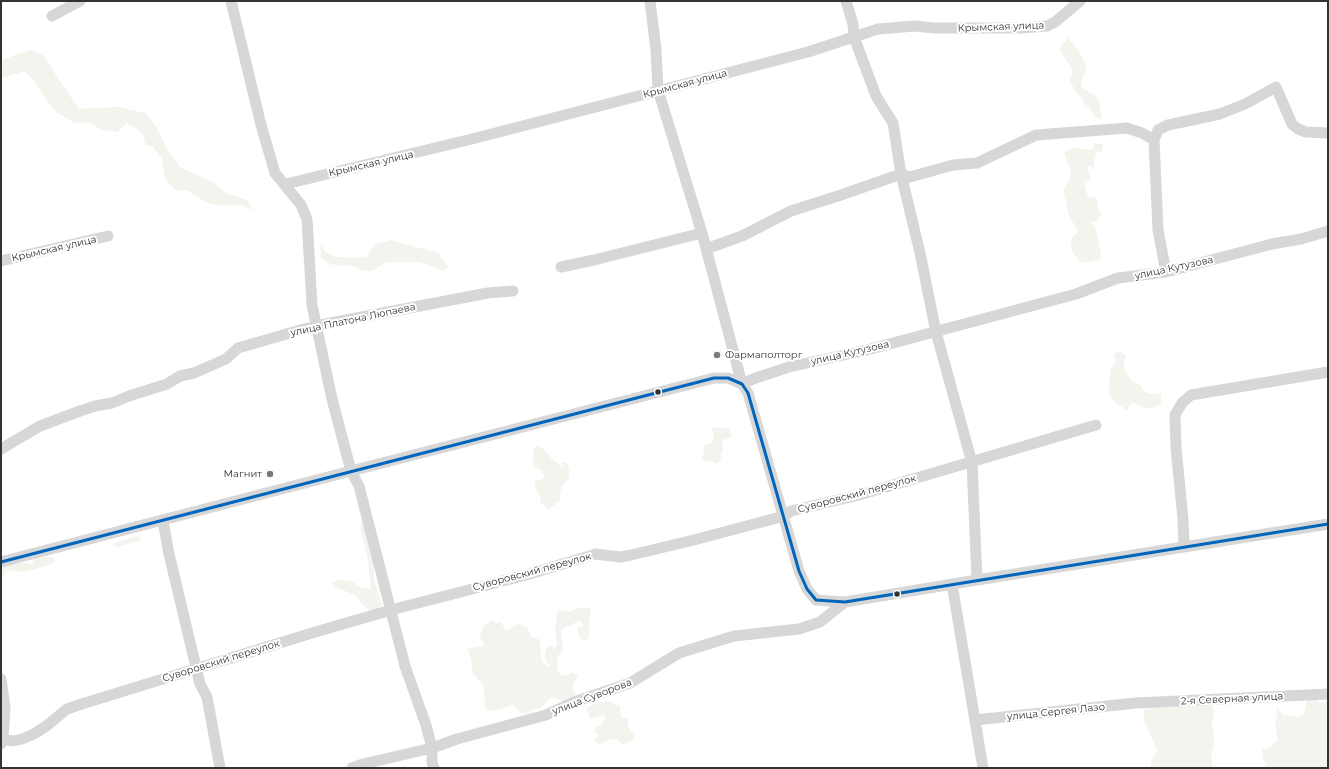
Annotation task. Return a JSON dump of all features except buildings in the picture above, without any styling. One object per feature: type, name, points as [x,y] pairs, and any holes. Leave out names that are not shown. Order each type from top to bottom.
[{"type":"street","points":[[52,16],[80,1]]},
{"type":"street","points":[[231,1],[260,125],[275,173],[286,184],[301,205],[307,219],[312,305],[332,399],[351,471],[359,486],[405,666],[426,725],[432,748],[432,762],[434,768]]},
{"type":"street","points":[[650,1],[656,50],[658,90],[702,233],[742,384],[748,393],[784,516]]},
{"type":"street","points":[[846,1],[853,24],[854,37],[876,96],[893,123],[901,174],[920,253],[936,332],[972,463],[977,580]]},
{"type":"street","name":"Крымская улица","points":[[286,184],[476,138],[808,52],[878,29],[915,26],[950,28],[1022,28],[1047,26],[1055,22],[1080,1]]},
{"type":"street","points":[[1166,272],[1158,230],[1154,140],[1158,130],[1168,125],[1220,114],[1245,104],[1276,87],[1292,124],[1298,129],[1306,132],[1328,133]]},
{"type":"street","points":[[706,250],[742,236],[791,210],[841,195],[901,174],[910,177],[953,165],[978,163],[1036,135],[1127,128],[1142,133],[1154,140]]},
{"type":"street","name":"улица Кутузова","points":[[742,384],[789,367],[867,350],[1076,294],[1118,278],[1166,272],[1328,231]]},
{"type":"street","points":[[561,267],[702,233]]},
{"type":"street","name":"Крымская улица","points":[[1,261],[108,236]]},
{"type":"street","name":"улица Платона Люпаева","points":[[1,449],[40,426],[95,406],[112,403],[167,384],[180,376],[194,373],[226,359],[238,348],[325,324],[488,293],[513,291]]},
{"type":"street","points":[[1184,547],[1183,519],[1176,448],[1175,415],[1182,403],[1191,396],[1328,372]]},
{"type":"street","points":[[1,562],[714,378],[728,378],[742,384]]},
{"type":"street","name":"Суворовский переулок","points":[[2,740],[13,741],[22,739],[45,727],[67,710],[85,703],[391,610],[526,575],[596,554],[620,557],[694,540],[784,516],[791,511],[859,495],[972,463],[1096,425]]},
{"type":"street","name":"улица Суворова","points":[[784,516],[799,572],[807,589],[816,600],[845,602],[1328,524]]},
{"type":"street","points":[[163,521],[169,554],[200,684],[207,697],[220,768]]},
{"type":"street","points":[[952,584],[983,768]]},
{"type":"street","name":"улица Суворова","points":[[352,768],[363,764],[432,748],[546,715],[574,702],[630,683],[679,653],[734,636],[798,630],[820,622],[845,602]]},
{"type":"street","points":[[1,679],[5,708],[2,740]]},
{"type":"street","name":"2-я Северная улица","points":[[1136,703],[1328,694]]},
{"type":"street","name":"улица Сергея Лазо","points":[[975,720],[1136,703]]},
{"type":"shaded area","points":[[1068,38],[1078,50],[1087,67],[1083,76],[1081,87],[1098,98],[1102,120],[1093,115],[1091,109],[1085,106],[1082,98],[1075,91],[1070,80],[1073,70],[1059,49]]},
{"type":"shaded area","points":[[33,50],[44,56],[79,109],[117,107],[146,113],[156,126],[166,147],[181,168],[211,181],[228,194],[247,200],[253,210],[241,205],[222,206],[207,203],[188,191],[175,190],[165,178],[161,157],[152,146],[146,146],[142,133],[127,123],[117,132],[101,130],[88,122],[75,123],[57,113],[25,71],[1,78],[1,61],[17,54]]},
{"type":"shaded area","points":[[1095,143],[1103,144],[1102,151],[1096,153],[1093,169],[1091,165],[1087,168],[1091,180],[1084,181],[1088,197],[1097,198],[1101,216],[1096,221],[1090,223],[1095,226],[1101,253],[1100,259],[1091,262],[1081,262],[1073,254],[1071,248],[1072,237],[1078,232],[1069,215],[1063,189],[1069,181],[1071,173],[1064,153],[1072,148],[1093,149]]},
{"type":"shaded area","points":[[391,240],[438,253],[449,268],[442,271],[430,265],[418,262],[390,262],[385,263],[372,271],[362,270],[351,265],[341,266],[330,264],[321,258],[320,245],[326,252],[335,257],[355,258],[368,256],[369,251],[376,244]]},
{"type":"shaded area","points":[[1119,351],[1126,356],[1123,363],[1126,373],[1132,381],[1139,384],[1144,391],[1150,394],[1161,394],[1161,403],[1153,408],[1143,408],[1132,403],[1127,410],[1114,402],[1109,393],[1109,384],[1111,369],[1116,361],[1113,354]]},
{"type":"shaded area","points":[[711,427],[724,427],[730,430],[731,438],[722,440],[723,450],[721,453],[721,460],[716,464],[710,461],[706,462],[702,458],[704,455],[703,446],[711,444],[713,440],[714,434]]},
{"type":"shaded area","points":[[537,446],[543,449],[553,460],[563,467],[562,462],[567,463],[569,470],[569,479],[563,484],[561,490],[561,499],[549,509],[541,503],[540,496],[535,488],[535,481],[545,478],[541,470],[533,466],[533,450]]},
{"type":"shaded area","points":[[363,521],[374,564],[374,579],[382,606],[370,611],[355,595],[336,587],[332,583],[339,580],[351,581],[361,588],[371,589],[368,560],[360,525]]},
{"type":"shaded area","points":[[138,536],[141,540],[118,547],[112,544],[117,542]]},
{"type":"shaded area","points":[[54,557],[55,562],[46,566],[24,572],[9,570],[1,578],[1,565],[25,563],[32,564],[35,558]]},
{"type":"shaded area","points":[[586,607],[591,610],[589,637],[586,641],[581,639],[578,633],[578,627],[583,626],[582,622],[579,621],[562,629],[563,650],[557,657],[558,671],[561,675],[566,676],[571,672],[578,676],[573,684],[573,690],[576,694],[563,701],[556,698],[550,698],[540,709],[533,709],[527,714],[521,713],[512,705],[487,711],[485,705],[484,686],[473,674],[471,659],[467,649],[484,646],[484,643],[480,639],[481,632],[485,625],[493,620],[496,623],[501,622],[506,631],[517,624],[525,626],[530,632],[530,636],[540,640],[541,658],[543,663],[548,667],[551,666],[546,662],[545,654],[547,647],[552,645],[554,649],[557,645],[555,629],[556,614],[560,610],[571,612],[575,609]]},
{"type":"shaded area","points":[[1315,697],[1320,703],[1328,702],[1328,768],[1267,768],[1262,750],[1270,747],[1278,740],[1275,725],[1277,719],[1276,707],[1285,716],[1291,715],[1297,717],[1304,714],[1307,699]]},
{"type":"shaded area","points":[[608,701],[620,706],[621,717],[627,718],[629,729],[635,737],[624,746],[616,739],[607,740],[600,745],[595,741],[598,734],[594,732],[596,726],[603,724],[605,715],[590,719],[586,708],[596,703]]},
{"type":"shaded area","points":[[1208,703],[1213,707],[1214,716],[1211,723],[1214,733],[1214,745],[1211,756],[1213,768],[1151,768],[1151,762],[1157,751],[1144,720],[1144,710],[1152,706],[1172,707]]},
{"type":"transit line","points":[[1,562],[714,378],[728,378],[742,384]]},
{"type":"transit line","points":[[742,384],[748,393],[799,571],[807,589],[816,600]]},
{"type":"transit line","points":[[816,600],[845,602],[1328,524]]},
{"type":"place","name":"Фармаполторг","points":[[717,355]]},
{"type":"place","name":"Магнит","points":[[270,474]]}]
